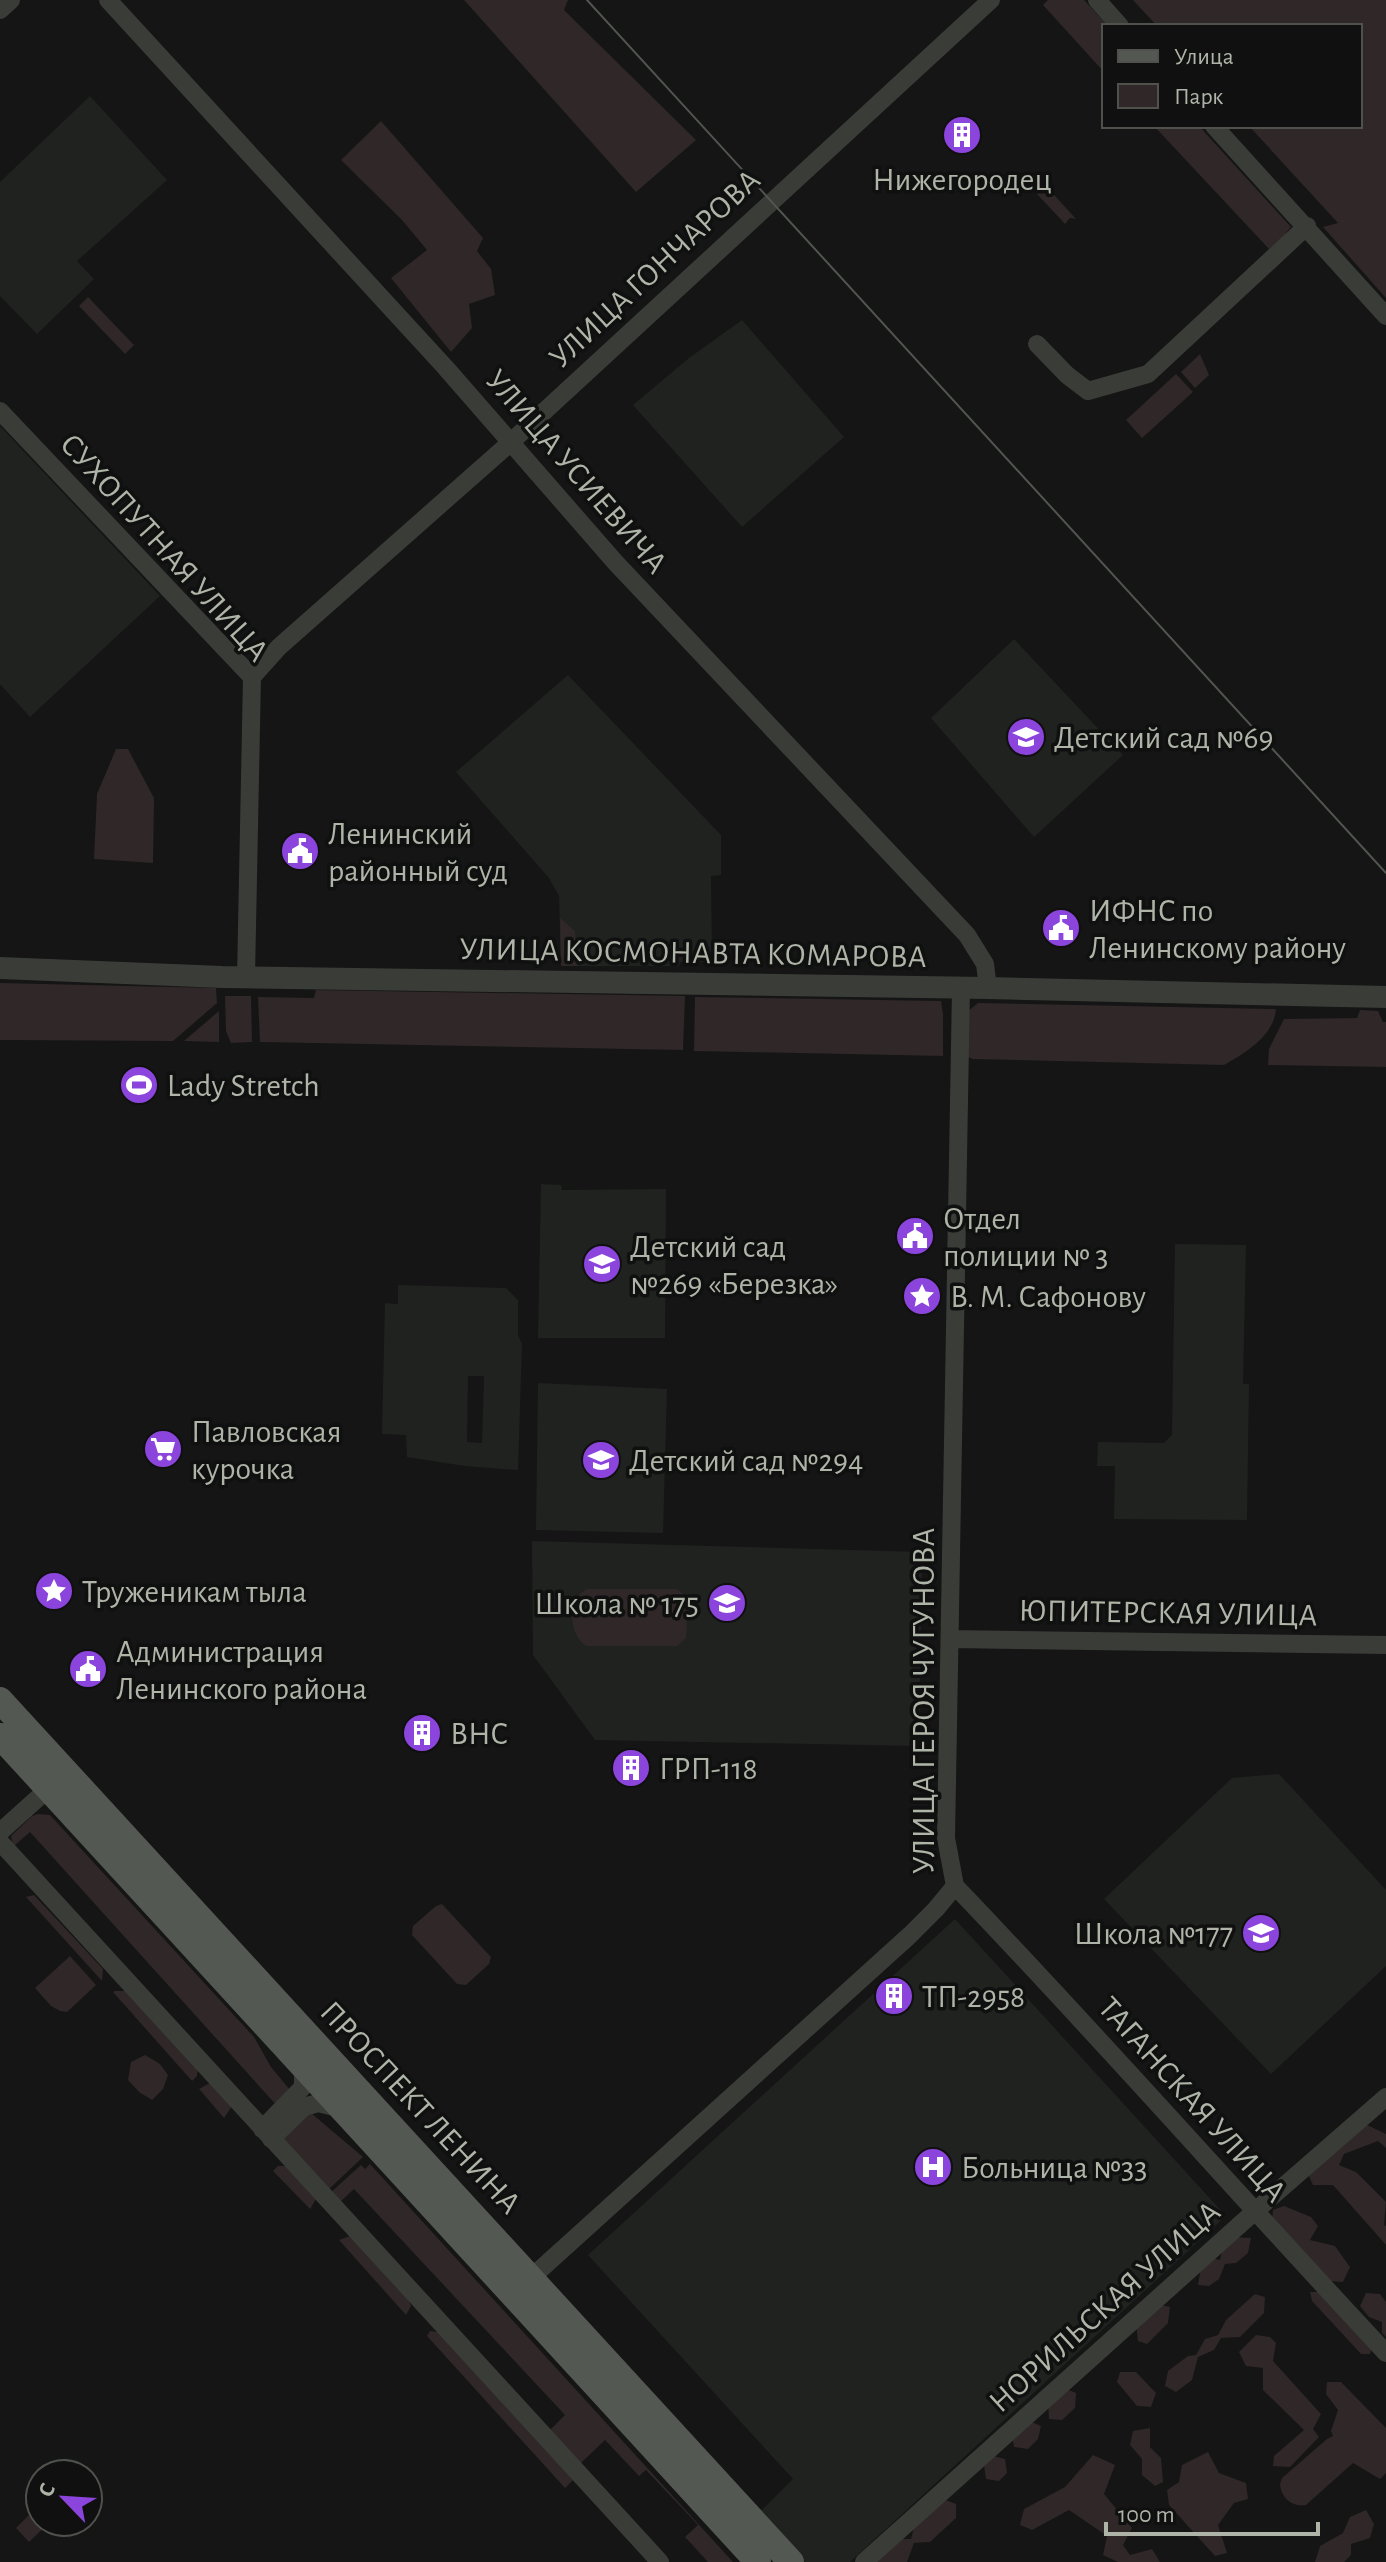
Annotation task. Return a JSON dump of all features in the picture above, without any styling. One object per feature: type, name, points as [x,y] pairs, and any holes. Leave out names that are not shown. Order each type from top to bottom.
[{"type":"main road","name":"ПРОСПЕКТ ЛЕНИНА","points":[[0,1700],[791,2562]]},
{"type":"main road","name":"ПРОСПЕКТ ЛЕНИНА","points":[[0,1736],[758,2562]]},
{"type":"street","points":[[0,10],[11,0]]},
{"type":"street","name":"УЛИЦА УСИЕВИЧА","points":[[108,0],[315,224],[615,562],[967,935],[985,964],[988,988]]},
{"type":"street","name":"УЛИЦА ГОНЧАРОВА","points":[[252,677],[279,647],[511,442],[991,0]]},
{"type":"street","points":[[1097,0],[1118,24]]},
{"type":"street","points":[[1216,128],[1386,316]]},
{"type":"street","points":[[1037,344],[1067,375],[1088,391],[1148,374],[1307,226]]},
{"type":"street","name":"СУХОПУТНАЯ УЛИЦА","points":[[0,411],[252,677],[246,977]]},
{"type":"street","name":"УЛИЦА КОСМОНАВТА КОМАРОВА","points":[[0,968],[246,977],[1386,997]]},
{"type":"street","name":"УЛИЦА ГЕРОЯ ЧУГУНОВА","points":[[532,2277],[910,1935],[955,1886],[946,1838],[961,988]]},
{"type":"street","name":"ЮПИТЕРСКАЯ УЛИЦА","points":[[950,1639],[1386,1645]]},
{"type":"street","points":[[0,1832],[48,1789]]},
{"type":"street","points":[[0,1842],[660,2562]]},
{"type":"street","name":"ТАГАНСКАЯ УЛИЦА","points":[[955,1886],[1040,1974],[1254,2212],[1386,2353]]},
{"type":"street","points":[[266,2134],[303,2087],[303,2065]]},
{"type":"street","name":"НОРИЛЬСКАЯ УЛИЦА","points":[[864,2562],[1386,2097]]},
{"type":"street","points":[[266,2134],[304,2107],[318,2103],[344,2110]]},
{"type":"shaded area","points":[[90,96],[167,180],[77,261],[94,279],[37,334],[0,296],[0,182]]},
{"type":"shaded area","points":[[742,320],[844,437],[742,527],[633,405],[689,358]]},
{"type":"shaded area","points":[[0,426],[160,596],[30,717],[0,684]]},
{"type":"shaded area","name":"Детский сад №69","points":[[1014,639],[1123,755],[1034,837],[931,718]]},
{"type":"shaded area","points":[[568,675],[721,835],[721,875],[711,876],[712,962],[680,962],[679,966],[561,966],[559,896],[549,878],[456,772]]},
{"type":"shaded area","name":"Детский сад №269 «Березка»","points":[[541,1184],[561,1185],[562,1190],[666,1189],[665,1338],[538,1338]]},
{"type":"shaded area","points":[[1175,1244],[1246,1245],[1243,1384],[1249,1384],[1247,1520],[1114,1519],[1115,1466],[1097,1466],[1098,1442],[1164,1443],[1172,1435]]},
{"type":"shaded area","points":[[398,1285],[506,1288],[518,1300],[518,1335],[522,1344],[518,1470],[407,1457],[406,1435],[382,1434],[385,1303],[398,1304]],"holes":[[[468,1376],[484,1376],[482,1443],[467,1442]]]},
{"type":"shaded area","name":"Детский сад №294","points":[[538,1383],[667,1389],[663,1533],[536,1530]]},
{"type":"shaded area","name":"Школа № 175","points":[[532,1541],[922,1552],[919,1746],[595,1740],[533,1655]]},
{"type":"shaded area","name":"Школа №177","points":[[1279,1774],[1386,1890],[1386,1966],[1271,2074],[1104,1899],[1232,1778]]},
{"type":"shaded area","name":"Больница №33","points":[[955,1919],[1226,2216],[850,2562],[805,2562],[760,2512],[793,2479],[588,2255]]},
{"type":"green space","points":[[464,0],[568,0],[564,10],[696,140],[636,192]]},
{"type":"green space","points":[[1048,0],[1084,0],[1106,24],[1102,24],[1102,70],[1043,5]]},
{"type":"green space","points":[[1133,0],[1386,0],[1386,298],[1323,227],[1338,223],[1251,128],[1362,128],[1362,24],[1155,24]]},
{"type":"green space","points":[[381,121],[483,238],[477,251],[491,269],[495,295],[469,304],[472,328],[451,352],[391,278],[427,250],[402,220],[341,160]]},
{"type":"green space","points":[[1156,128],[1201,128],[1291,227],[1286,233],[1287,240],[1269,249]]},
{"type":"green space","points":[[1036,175],[1076,219],[1070,218],[1065,224],[1024,180]]},
{"type":"green space","points":[[88,297],[134,345],[125,354],[79,306]]},
{"type":"green space","points":[[1200,354],[1209,375],[1195,388],[1181,372]]},
{"type":"green space","points":[[1176,374],[1193,392],[1142,438],[1126,420]]},
{"type":"green space","points":[[116,749],[128,749],[154,798],[153,863],[94,859],[97,794]]},
{"type":"green space","points":[[560,918],[575,931],[577,966],[561,966]]},
{"type":"green space","points":[[0,983],[216,988],[217,1003],[173,1041],[0,1040]]},
{"type":"green space","points":[[316,990],[685,996],[683,1050],[260,1042],[258,997],[314,998]]},
{"type":"green space","points":[[225,996],[251,996],[252,1042],[231,1043],[226,1031]]},
{"type":"green space","points":[[695,997],[941,1001],[943,1056],[694,1051]]},
{"type":"green space","points":[[978,1003],[1276,1009],[1264,1035],[1224,1065],[973,1059],[968,1057],[968,1011]]},
{"type":"green space","points":[[1360,1010],[1378,1011],[1383,1022],[1386,1022],[1386,1067],[1268,1065],[1269,1049],[1284,1019],[1357,1018]]},
{"type":"green space","points":[[219,1011],[219,1042],[184,1041]]},
{"type":"green space","points":[[587,1589],[677,1589],[687,1597],[688,1602],[686,1638],[677,1646],[587,1646],[576,1635],[572,1618],[576,1600]]},
{"type":"green space","points":[[38,1814],[50,1815],[254,2037],[271,2067],[290,2090],[278,2107],[30,1832],[13,1847],[11,1836]]},
{"type":"green space","points":[[34,1895],[103,1969],[102,1981],[26,1897]]},
{"type":"green space","points":[[442,1904],[491,1957],[489,1964],[466,1985],[457,1984],[412,1935],[413,1926]]},
{"type":"green space","points":[[70,1956],[96,1985],[67,2012],[51,2006],[35,1988]]},
{"type":"green space","points":[[125,1991],[198,2069],[192,2081],[113,1992]]},
{"type":"green space","points":[[145,2055],[160,2064],[168,2075],[163,2089],[152,2100],[128,2080],[131,2062]]},
{"type":"green space","points":[[210,2083],[232,2106],[224,2118],[199,2089]]},
{"type":"green space","points":[[311,2113],[363,2157],[327,2191],[284,2143],[282,2132]]},
{"type":"green space","points":[[1363,2123],[1386,2134],[1386,2148],[1378,2141],[1344,2154],[1339,2165],[1356,2172],[1386,2202],[1386,2245],[1333,2185],[1313,2185],[1307,2172]]},
{"type":"green space","points":[[370,2164],[733,2562],[708,2562],[685,2537],[698,2525],[646,2470],[639,2476],[605,2440],[579,2465],[548,2432],[565,2415],[354,2189],[339,2203],[329,2194],[361,2165],[365,2169]]},
{"type":"green space","points":[[278,2166],[287,2166],[316,2199],[310,2209],[273,2171]]},
{"type":"green space","points":[[1284,2206],[1311,2217],[1318,2226],[1310,2240],[1335,2246],[1350,2267],[1343,2282],[1329,2281],[1272,2223],[1273,2210]]},
{"type":"green space","points":[[350,2236],[409,2301],[411,2306],[406,2315],[339,2240]]},
{"type":"green space","points":[[1232,2237],[1251,2238],[1248,2253],[1236,2263],[1225,2264],[1219,2279],[1209,2286],[1198,2285],[1201,2267],[1211,2258],[1220,2260],[1223,2247]]},
{"type":"green space","points":[[1310,2292],[1323,2292],[1373,2345],[1370,2354],[1361,2354],[1312,2301]]},
{"type":"green space","points":[[1366,2293],[1380,2294],[1386,2302],[1386,2337],[1382,2333],[1382,2322],[1369,2317],[1360,2306]]},
{"type":"green space","points":[[1255,2294],[1265,2297],[1264,2313],[1240,2337],[1221,2338],[1214,2350],[1198,2357],[1192,2380],[1176,2392],[1165,2386],[1168,2371],[1188,2356],[1196,2355],[1205,2339],[1218,2335],[1226,2320]]},
{"type":"green space","points":[[1156,2304],[1170,2307],[1168,2323],[1147,2344],[1138,2341],[1136,2323]]},
{"type":"green space","points":[[430,2331],[438,2332],[574,2479],[565,2488],[427,2336]]},
{"type":"green space","points":[[1256,2335],[1270,2337],[1276,2343],[1273,2361],[1321,2414],[1313,2429],[1319,2437],[1290,2467],[1273,2466],[1274,2456],[1304,2430],[1263,2390],[1263,2368],[1246,2366],[1239,2352]]},
{"type":"green space","points":[[1120,2372],[1136,2372],[1156,2393],[1151,2407],[1137,2406],[1117,2382]]},
{"type":"green space","points":[[1327,2382],[1341,2382],[1386,2428],[1386,2473],[1380,2479],[1353,2463],[1306,2505],[1296,2505],[1285,2497],[1280,2484],[1282,2478],[1333,2436],[1331,2431],[1338,2410],[1326,2394]]},
{"type":"green space","points":[[1064,2388],[1076,2393],[1075,2408],[1062,2420],[1049,2419],[1048,2402]]},
{"type":"green space","points":[[1027,2420],[1041,2426],[1038,2439],[1028,2449],[1014,2447],[1012,2435]]},
{"type":"green space","points":[[1150,2428],[1150,2447],[1161,2458],[1163,2482],[1155,2486],[1142,2475],[1142,2459],[1130,2445],[1133,2431]]},
{"type":"green space","points":[[1208,2452],[1219,2473],[1246,2483],[1248,2499],[1234,2503],[1218,2525],[1227,2553],[1215,2556],[1169,2505],[1167,2490],[1179,2482],[1182,2465]]},
{"type":"green space","points":[[1093,2455],[1115,2465],[1104,2494],[1132,2528],[1123,2545],[1130,2555],[1152,2549],[1160,2562],[1118,2562],[1103,2555],[1107,2536],[1069,2510],[1032,2530],[1020,2525],[1024,2509],[1065,2487]]},
{"type":"green space","points":[[993,2456],[1005,2459],[1007,2473],[999,2481],[986,2479],[984,2465]]},
{"type":"green space","points":[[943,2499],[956,2504],[956,2518],[930,2542],[914,2543],[907,2562],[873,2562],[897,2539],[911,2539],[915,2524]]},
{"type":"green space","points":[[1366,2510],[1374,2524],[1370,2538],[1351,2544],[1351,2555],[1344,2562],[1315,2562],[1320,2546],[1343,2533],[1350,2517]]},
{"type":"green space","points":[[24,2520],[24,2537],[16,2528]]},
{"type":"tram line","points":[[587,0],[1386,873]]},
{"type":"place","name":"Нижегородец","points":[[962,135]]},
{"type":"place","name":"Детский сад №69","points":[[1026,737]]},
{"type":"place","name":"Ленинский районный суд","points":[[300,851]]},
{"type":"place","name":"ИФНС по Ленинскому району","points":[[1061,928]]},
{"type":"place","name":"Lady Stretch","points":[[139,1085]]},
{"type":"place","name":"Отдел полиции № 3","points":[[915,1236]]},
{"type":"place","name":"Детский сад №269 «Березка»","points":[[602,1264]]},
{"type":"place","name":"В. М. Сафонову","points":[[922,1296]]},
{"type":"place","name":"Павловская курочка","points":[[163,1449]]},
{"type":"place","name":"Детский сад №294","points":[[601,1460]]},
{"type":"place","name":"Труженикам тыла","points":[[54,1591]]},
{"type":"place","name":"Школа № 175","points":[[727,1603]]},
{"type":"place","name":"Администрация Ленинского района","points":[[88,1669]]},
{"type":"place","name":"ВНС","points":[[422,1733]]},
{"type":"place","name":"ГРП-118","points":[[631,1768]]},
{"type":"place","name":"Школа №177","points":[[1261,1933]]},
{"type":"place","name":"ТП-2958","points":[[894,1996]]},
{"type":"place","name":"Больница №33","points":[[933,2167]]}]
